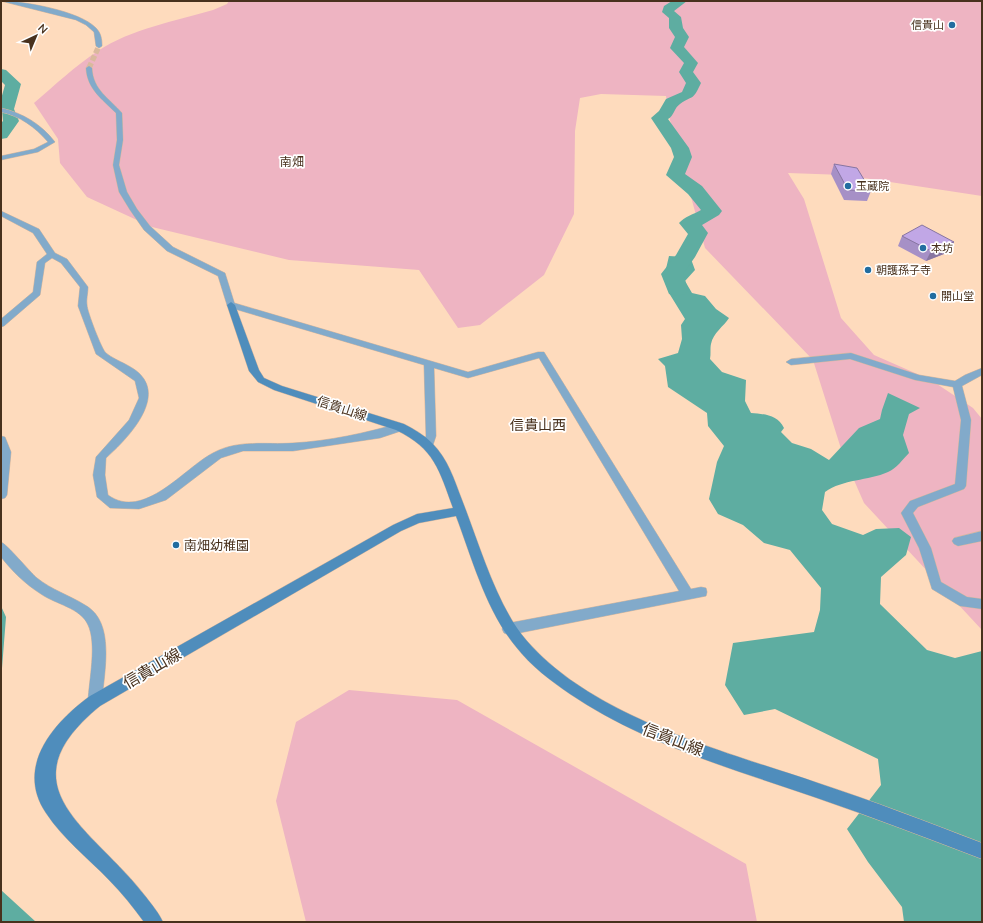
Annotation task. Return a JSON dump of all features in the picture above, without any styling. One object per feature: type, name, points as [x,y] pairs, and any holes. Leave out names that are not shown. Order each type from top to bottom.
[{"type":"main road","name":"信貴山線","points":[[231,304],[252,367],[262,380],[278,388],[400,427],[414,434],[428,445],[442,463],[459,511],[498,609],[509,630],[526,649],[556,675],[617,714],[679,742],[834,796],[982,851]]},
{"type":"main road","name":"信貴山線","points":[[154,922],[123,882],[62,820],[46,796],[43,783],[44,768],[52,744],[67,722],[95,701],[407,523],[426,516],[459,511]]},
{"type":"street","points":[[2,1],[57,13],[87,23],[94,28],[99,36],[99,46]]},
{"type":"street","points":[[89,68],[88,79],[95,90],[118,113],[120,140],[116,165],[124,192],[134,210],[147,228],[170,249],[222,275],[231,304],[468,376],[541,354],[688,595]]},
{"type":"street","points":[[1,110],[12,111],[21,116],[43,132],[52,142],[36,151],[1,158]]},
{"type":"street","points":[[1,213],[36,231],[52,255],[64,261],[84,287],[82,306],[101,354],[125,368],[140,380],[144,398],[134,421],[117,442],[101,457],[99,475],[103,497],[114,505],[139,505],[162,497],[217,455],[243,447],[293,447],[380,434],[400,427]]},
{"type":"street","points":[[1,324],[37,293],[41,262],[52,255]]},
{"type":"street","points":[[791,362],[852,356],[918,378],[957,385],[968,377],[982,371]]},
{"type":"street","points":[[428,445],[431,436],[429,364]]},
{"type":"street","points":[[957,385],[966,420],[960,486],[914,504],[907,513],[921,536],[930,557],[936,585],[964,602],[982,604]]},
{"type":"street","points":[[1,440],[6,452],[1,495]]},
{"type":"street","points":[[958,541],[982,536]]},
{"type":"street","points":[[1,547],[9,559],[35,583],[55,597],[81,608],[94,622],[98,643],[95,701]]},
{"type":"street","points":[[509,630],[701,592]]},
{"type":"shaded area","points":[[229,1],[982,1],[982,196],[844,175],[788,173],[804,199],[841,318],[874,355],[931,380],[973,408],[982,419],[982,630],[864,503],[843,455],[813,360],[705,248],[670,120],[666,96],[601,94],[580,98],[575,131],[574,214],[544,275],[480,325],[458,328],[419,270],[289,260],[152,227],[87,197],[60,163],[58,139],[34,103],[81,63],[111,43],[154,26],[213,10],[227,4]]},
{"type":"shaded area","points":[[349,690],[457,700],[746,864],[757,922],[306,922],[276,801],[296,722]]},
{"type":"water","points":[[669,256],[691,259],[695,270],[685,281],[692,293],[705,296],[716,309],[729,318],[712,340],[710,359],[722,372],[746,380],[745,401],[751,413],[770,416],[778,420],[784,428],[781,432],[792,443],[811,449],[829,460],[859,428],[880,419],[888,393],[920,408],[909,414],[903,435],[909,453],[899,464],[888,472],[848,482],[825,492],[822,510],[832,524],[863,535],[876,529],[899,528],[911,537],[906,555],[881,577],[880,604],[927,650],[955,658],[982,651],[982,922],[904,922],[902,907],[868,862],[847,829],[881,785],[878,759],[775,709],[744,715],[725,685],[733,643],[814,632],[820,610],[821,588],[790,550],[764,543],[743,525],[718,514],[709,499],[717,462],[724,446],[708,426],[707,413],[668,387],[665,366],[658,359],[678,353],[682,339],[681,325],[685,319],[669,293],[665,273]]},
{"type":"water","points":[[1,606],[6,617],[1,681]]},
{"type":"water","points":[[1,890],[36,922],[1,922]]},
{"type":"building","points":[[834,164],[857,168],[871,191],[848,190]]},
{"type":"building","points":[[922,225],[954,242],[931,251],[902,236]]},
{"type":"waterway","points":[[677,289],[672,274],[685,257],[698,233],[689,223],[699,220],[712,211],[695,190],[675,175],[683,157],[680,148],[659,118],[666,114],[672,102],[688,95],[694,83],[686,72],[691,63],[677,48],[682,37],[676,28],[675,17],[668,12],[668,9],[681,1]]},
{"type":"waterway","points":[[1,73],[13,84],[6,109],[11,121],[1,134]]},
{"type":"tunnel","points":[[89,68],[99,46]]},
{"type":"place","name":"信貴山","points":[[952,25]]},
{"type":"place","name":"玉蔵院","points":[[848,186]]},
{"type":"place","name":"本坊","points":[[923,248]]},
{"type":"place","name":"朝護孫子寺","points":[[868,270]]},
{"type":"place","name":"開山堂","points":[[933,296]]},
{"type":"place","name":"南畑幼稚園","points":[[176,545]]},
{"type":"district","name":"南畑","points":[[292,162]]},
{"type":"district","name":"信貴山西","points":[[538,425]]}]
